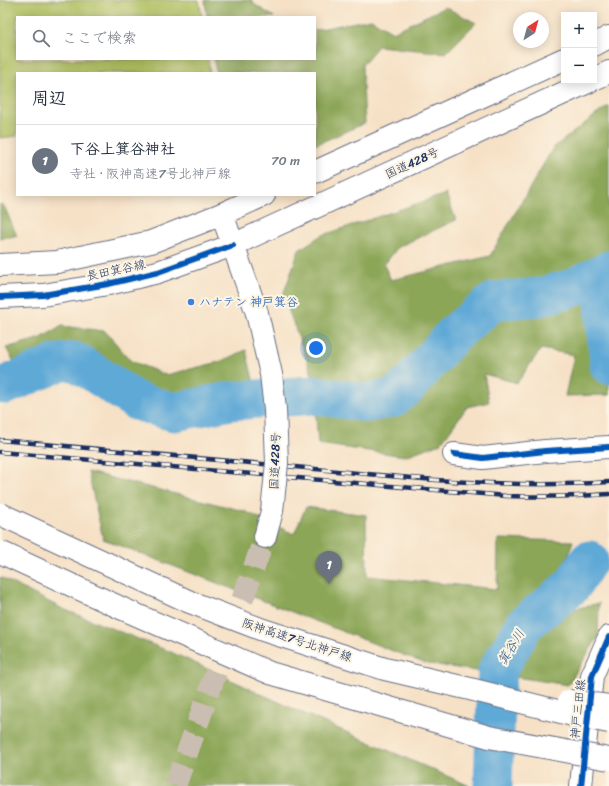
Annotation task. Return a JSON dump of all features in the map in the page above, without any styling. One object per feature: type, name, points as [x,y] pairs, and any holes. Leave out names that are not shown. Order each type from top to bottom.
[{"type":"main road","points":[[597,43],[609,37]]},
{"type":"main road","points":[[316,172],[561,60]]},
{"type":"main road","points":[[597,78],[609,72]]},
{"type":"main road","name":"国道428号","points":[[232,245],[583,84]]},
{"type":"main road","points":[[222,214],[262,196]]},
{"type":"main road","name":"国道428号","points":[[222,214],[257,313],[271,374],[275,409],[277,463],[272,511],[265,537]]},
{"type":"main road","name":"長田箕谷線","points":[[0,265],[57,262],[151,242],[222,214]]},
{"type":"main road","name":"長田箕谷線","points":[[0,297],[42,295],[108,284],[158,272],[232,245]]},
{"type":"main road","points":[[454,454],[483,458],[545,451],[609,447]]},
{"type":"main road","name":"阪神高速7号北神戸線","points":[[0,514],[190,602],[263,630],[385,669],[573,715],[609,722]]},
{"type":"main road","points":[[0,552],[123,609],[270,673],[489,737],[609,759]]},
{"type":"main road","name":"神戸三田線","points":[[581,786],[592,676],[609,637]]},
{"type":"main road","points":[[470,689],[609,706]]},
{"type":"green space","points":[[0,0],[199,0],[202,16],[16,16],[16,60],[208,60],[210,72],[16,72],[16,136],[0,138]]},
{"type":"green space","points":[[205,0],[252,0],[254,4],[272,16],[207,16]]},
{"type":"green space","points":[[445,7],[476,23],[446,53],[378,46],[362,65],[365,123],[316,145],[316,72],[216,72],[214,60],[316,60],[316,30],[371,19],[393,32]]},
{"type":"green space","points":[[609,106],[609,395],[565,396],[574,355],[541,349],[517,383],[484,374],[489,402],[467,407],[441,443],[405,456],[318,444],[313,377],[283,295],[299,250],[320,236],[446,194],[456,220],[398,247],[384,265],[391,280],[490,256],[553,148]]},
{"type":"green space","points":[[0,204],[4,206],[17,236],[0,238]]},
{"type":"green space","points":[[62,326],[105,331],[131,361],[166,375],[219,362],[246,350],[256,392],[176,404],[138,395],[77,356],[17,367],[6,348],[41,338]]},
{"type":"green space","points":[[88,472],[244,511],[294,534],[306,507],[366,515],[367,576],[497,589],[498,539],[573,541],[550,615],[599,603],[598,637],[568,685],[424,663],[103,539]]},
{"type":"green space","points":[[0,577],[63,609],[171,652],[298,711],[470,786],[0,786]]},
{"type":"waterway","points":[[6,385],[57,363],[74,361],[136,401],[174,412],[230,401],[314,395],[367,403],[394,398],[406,388],[455,333],[494,301],[539,297],[572,288],[609,270]]},
{"type":"waterway","name":"箕谷川","points":[[609,273],[603,289],[609,365]]},
{"type":"waterway","name":"箕谷川","points":[[493,786],[497,671],[525,624],[572,586],[589,560]]},
{"type":"tunnel","points":[[175,786],[265,537]]},
{"type":"railway","points":[[0,440],[457,481],[533,484],[609,482]]},
{"type":"railway","points":[[0,452],[506,496],[583,496],[609,494]]},
{"type":"cycle path","points":[[0,297],[43,295],[108,284],[158,272],[233,245]]},
{"type":"cycle path","points":[[454,454],[483,458],[545,451],[609,447]]},
{"type":"cycle path","points":[[581,786],[592,676],[609,637]]},
{"type":"place","name":"ハナテン 神戸箕谷","points":[[191,302]]},
{"type":"place","name":"下谷上箕谷神社","points":[[329,584]]}]
